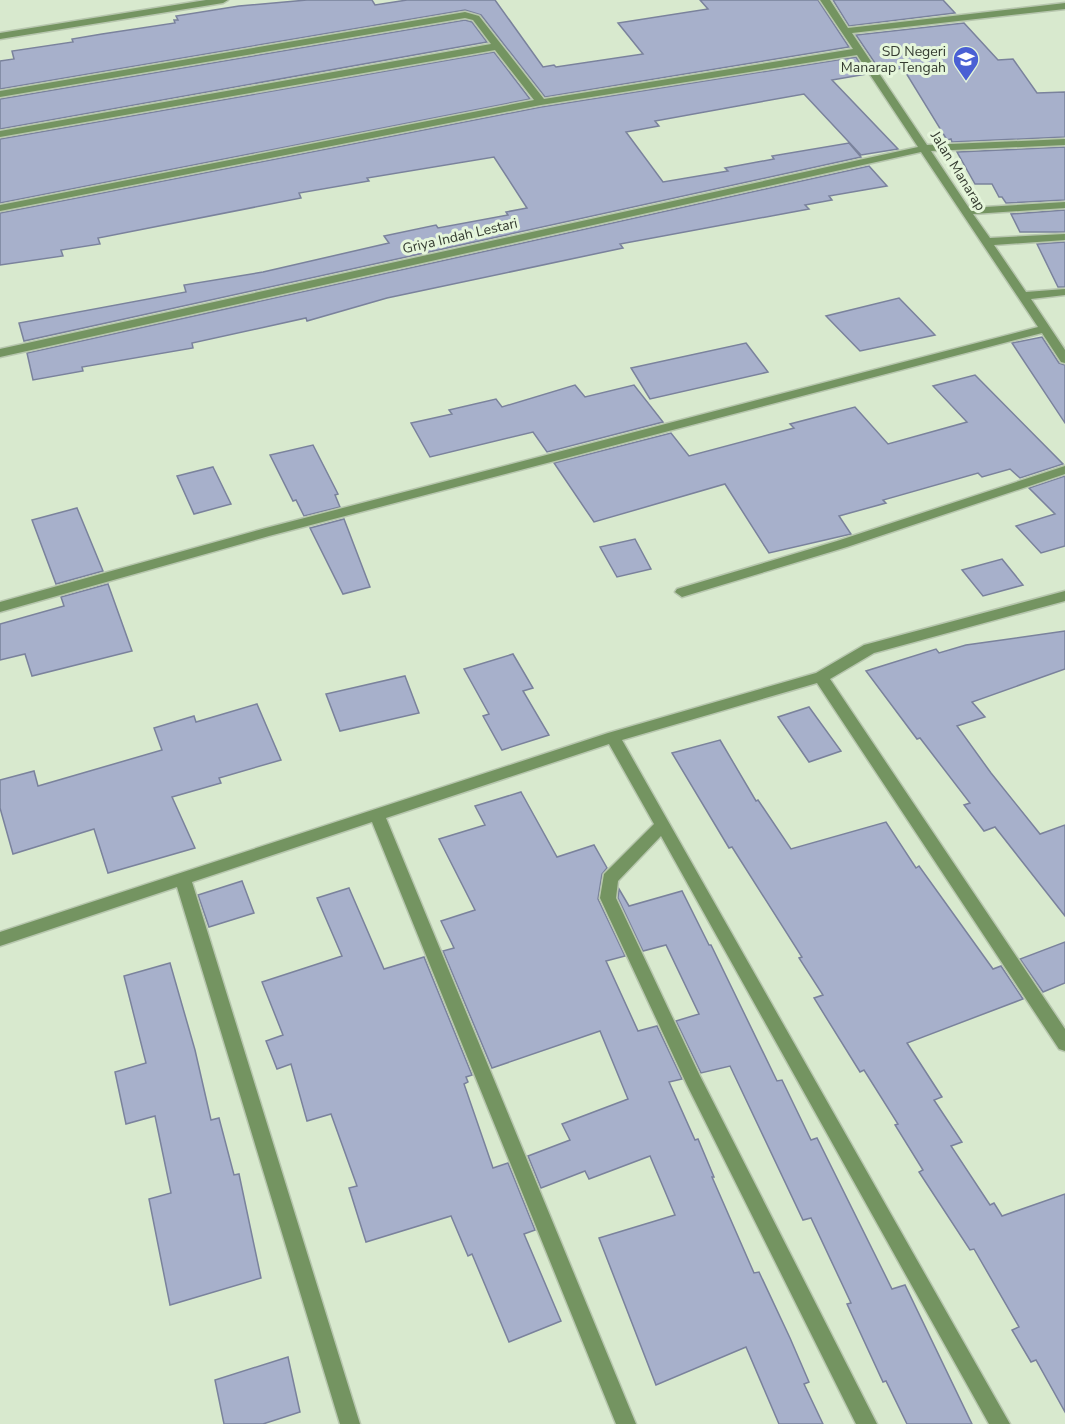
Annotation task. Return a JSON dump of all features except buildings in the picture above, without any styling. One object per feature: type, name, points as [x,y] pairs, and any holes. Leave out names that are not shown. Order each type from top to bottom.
[{"type":"street","points":[[0,36],[223,0]]},
{"type":"street","name":"Jalan Manarap","points":[[825,0],[1065,359]]},
{"type":"street","points":[[847,31],[1065,6]]},
{"type":"street","points":[[0,94],[465,15],[476,18],[541,102]]},
{"type":"street","points":[[0,134],[499,46]]},
{"type":"street","points":[[0,208],[541,102],[861,51]]},
{"type":"street","name":"Griya Indah Lestari","points":[[0,353],[926,148],[1065,142]]},
{"type":"street","points":[[966,211],[1065,205]]},
{"type":"street","points":[[985,242],[1065,237]]},
{"type":"street","points":[[1023,296],[1065,292]]},
{"type":"street","points":[[0,607],[277,529],[1045,330]]},
{"type":"street","points":[[682,592],[842,544],[1065,470]]},
{"type":"street","points":[[0,939],[613,737],[821,677],[869,648],[1065,596]]},
{"type":"street","points":[[821,677],[1065,1044]]},
{"type":"street","points":[[613,737],[1000,1424]]},
{"type":"street","points":[[377,815],[626,1424]]},
{"type":"street","points":[[663,825],[610,879],[608,898],[693,1080],[867,1424]]},
{"type":"street","points":[[183,879],[350,1424]]},
{"type":"place","name":"SD Negeri Manarap Tengah","points":[[966,82]]}]
